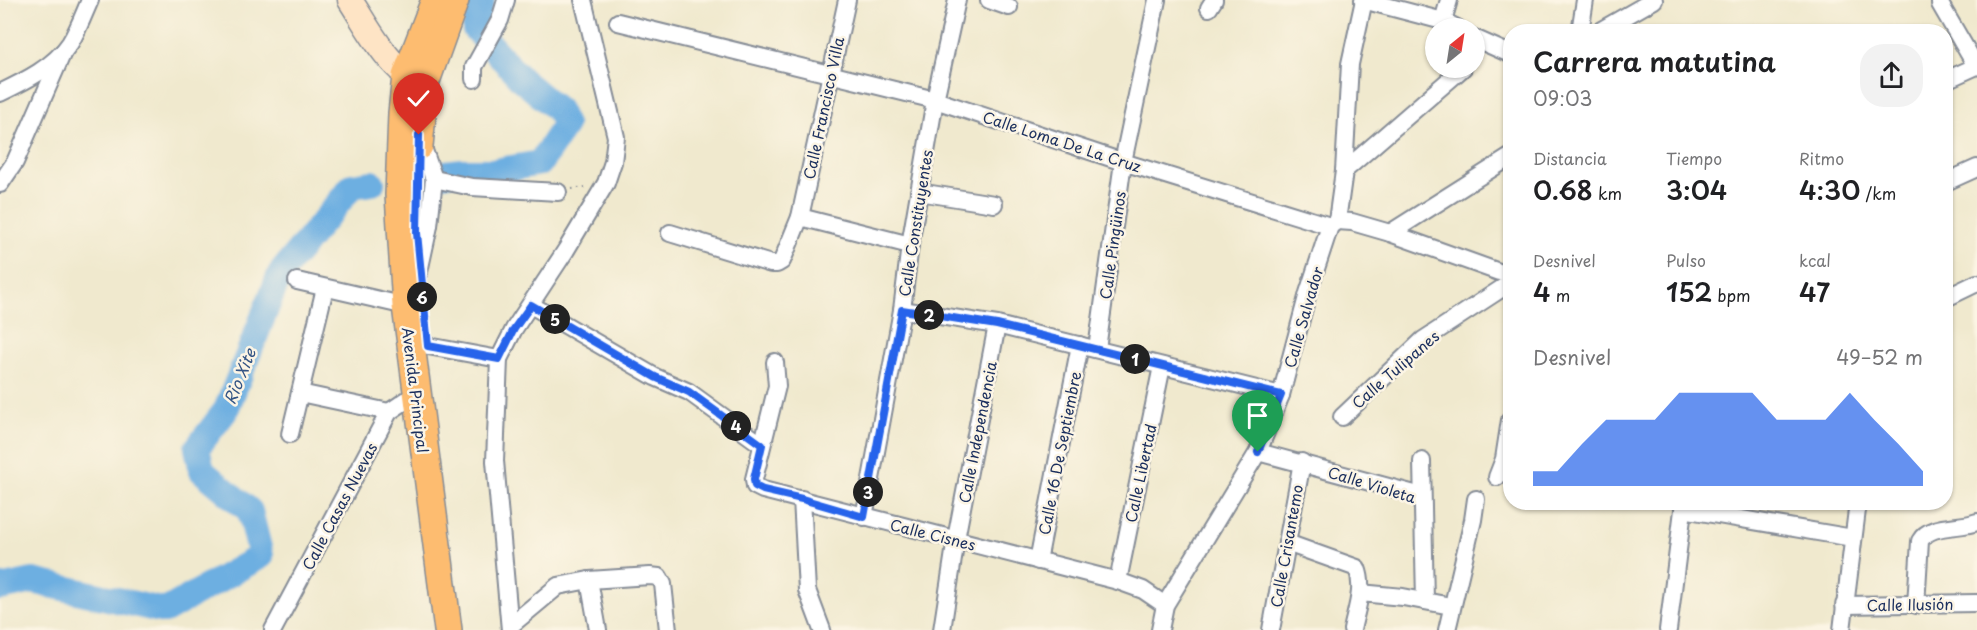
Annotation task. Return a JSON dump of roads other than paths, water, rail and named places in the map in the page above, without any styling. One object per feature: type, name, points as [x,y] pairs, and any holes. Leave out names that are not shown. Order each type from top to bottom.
[{"type":"main road","points":[[415,80],[435,0]]},
{"type":"main road","points":[[415,80],[455,0]]},
{"type":"main road","name":"Avenida Principal","points":[[415,80],[419,135],[416,195],[419,272],[465,630]]},
{"type":"main road","name":"Avenida Principal","points":[[415,80],[402,113],[399,195],[406,306],[448,630]]},
{"type":"street","points":[[0,184],[15,162],[63,52],[90,0]]},
{"type":"street","points":[[350,0],[379,44],[415,80]]},
{"type":"street","points":[[474,78],[474,67],[500,20],[506,0]]},
{"type":"street","points":[[510,628],[495,461],[499,359],[514,329],[606,183],[613,162],[616,137],[583,0]]},
{"type":"street","name":"Calle Francisco Villa","points":[[670,232],[771,264],[777,264],[784,256],[800,217],[847,0]]},
{"type":"street","name":"Calle Constituyentes","points":[[864,517],[902,310],[910,245],[934,100],[957,0]]},
{"type":"street","points":[[989,0],[1009,7]]},
{"type":"street","name":"Calle Pingüinos","points":[[1097,349],[1123,162],[1156,0]]},
{"type":"street","points":[[1364,0],[1426,18]]},
{"type":"street","name":"Calle Salvador","points":[[1160,630],[1165,604],[1258,452],[1281,395],[1308,294],[1334,224],[1344,171],[1349,72],[1364,0]]},
{"type":"street","points":[[1449,0],[1450,18]]},
{"type":"street","points":[[1581,24],[1585,0]]},
{"type":"street","points":[[1613,24],[1654,0]]},
{"type":"street","points":[[1940,0],[1952,24]]},
{"type":"street","name":"Calle Loma De La Cruz","points":[[618,22],[934,100],[1123,162],[1334,224],[1352,222],[1390,233],[1503,277]]},
{"type":"street","points":[[1953,26],[1977,66],[1953,77]]},
{"type":"street","points":[[1485,44],[1503,51]]},
{"type":"street","points":[[0,93],[43,69],[63,52]]},
{"type":"street","points":[[1344,171],[1451,78]]},
{"type":"street","points":[[419,135],[434,179],[429,226],[419,272]]},
{"type":"street","points":[[1390,233],[1503,161]]},
{"type":"street","points":[[1953,179],[1977,168]]},
{"type":"street","points":[[434,179],[472,187],[558,192]]},
{"type":"street","points":[[919,192],[994,204]]},
{"type":"street","points":[[800,217],[910,245]]},
{"type":"street","name":"Calle Tulipanes","points":[[1342,417],[1423,340],[1503,280]]},
{"type":"street","points":[[297,281],[406,306]]},
{"type":"street","points":[[1953,295],[1977,283]]},
{"type":"street","points":[[290,434],[325,288]]},
{"type":"street","points":[[531,305],[655,377],[689,392],[762,445],[777,386],[776,362]]},
{"type":"street","points":[[902,310],[997,325],[1281,395]]},
{"type":"street","name":"Calle Independencia","points":[[942,630],[997,325]]},
{"type":"street","name":"Calle 16 De Septiembre","points":[[1038,561],[1080,345]]},
{"type":"street","points":[[428,346],[499,359]]},
{"type":"street","name":"Calle Libertad","points":[[1118,581],[1162,366]]},
{"type":"street","points":[[300,393],[389,412]]},
{"type":"street","name":"Calle Casas Nuevas","points":[[273,630],[389,412],[417,393]]},
{"type":"street","name":"Calle Cisnes","points":[[762,445],[754,479],[755,486],[763,490],[1118,581],[1143,590],[1165,604]]},
{"type":"street","name":"Calle Violeta","points":[[1258,452],[1422,496],[1425,601]]},
{"type":"street","points":[[1422,461],[1422,496]]},
{"type":"street","name":"Calle Crisantemo","points":[[1271,630],[1302,462]]},
{"type":"street","points":[[1497,477],[1503,462]]},
{"type":"street","points":[[802,499],[807,590],[822,630]]},
{"type":"street","points":[[1447,630],[1476,500]]},
{"type":"street","points":[[1668,630],[1683,510]]},
{"type":"street","points":[[1705,510],[1852,538]]},
{"type":"street","points":[[1842,630],[1857,510]]},
{"type":"street","points":[[1916,604],[1920,541],[1924,533],[1930,530],[1967,526],[1977,522]]},
{"type":"street","points":[[1287,543],[1358,568],[1360,593],[1352,630]]},
{"type":"street","points":[[510,628],[558,586],[589,580],[658,577],[663,584],[668,630]]},
{"type":"street","points":[[589,580],[598,630]]},
{"type":"street","points":[[1360,593],[1451,606]]},
{"type":"street","name":"Calle Ilusión","points":[[1844,605],[1977,603]]},
{"type":"waterway","name":"Rio Xite","points":[[439,174],[495,171],[540,163],[565,125],[558,110],[521,79],[475,29],[482,0]]},
{"type":"waterway","name":"Rio Xite","points":[[0,588],[33,581],[165,611],[261,556],[250,511],[202,471],[197,448],[226,410],[280,274],[352,186],[372,183]]}]
